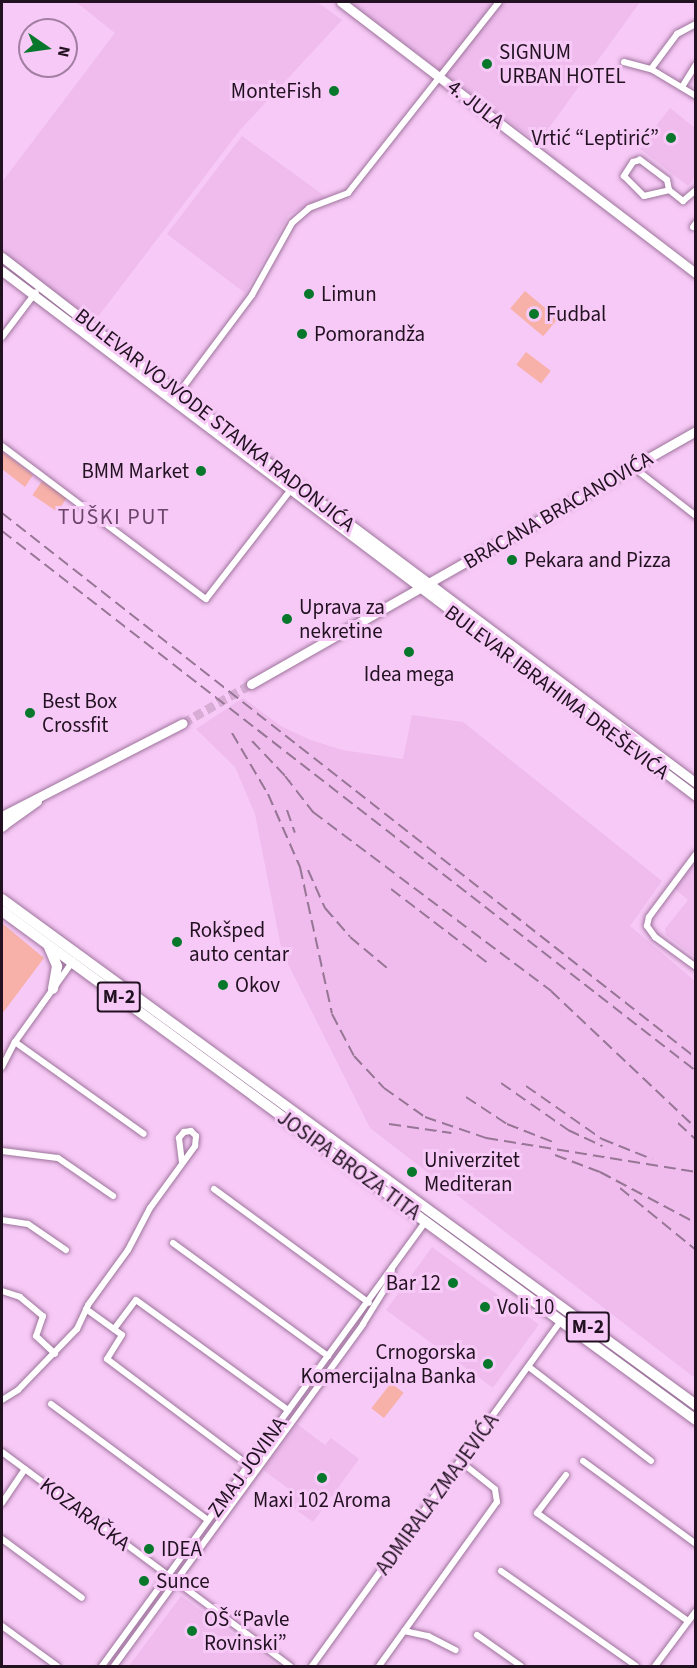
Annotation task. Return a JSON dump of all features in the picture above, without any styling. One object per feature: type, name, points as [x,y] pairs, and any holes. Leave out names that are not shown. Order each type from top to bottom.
[{"type":"main road","points":[[2,893],[6,909]]},
{"type":"main road","name":"JOSIPA BROZA TITA","points":[[2,900],[6,909],[47,944],[75,959]]},
{"type":"main road","name":"JOSIPA BROZA TITA","points":[[6,909],[429,1217],[696,1405]]},
{"type":"main road","points":[[47,944],[57,966],[53,989]]},
{"type":"main road","name":"JOSIPA BROZA TITA","points":[[429,1217],[561,1321],[696,1420]]},
{"type":"street","name":"4. JULA","points":[[341,2],[696,273]]},
{"type":"street","points":[[178,394],[252,296],[292,223],[309,208],[348,193],[499,2]]},
{"type":"street","points":[[651,69],[677,34],[696,24]]},
{"type":"street","points":[[624,62],[651,69],[696,96]]},
{"type":"street","points":[[682,87],[696,64]]},
{"type":"street","points":[[669,190],[644,196],[624,176],[633,162],[640,160],[667,180],[669,190],[683,201],[696,190]]},
{"type":"street","name":"BULEVAR VOJVODE STANKA RADONJIĆA","points":[[2,257],[293,487]]},
{"type":"street","name":"BULEVAR VOJVODE STANKA RADONJIĆA","points":[[2,271],[424,586]]},
{"type":"street","points":[[2,337],[40,287]]},
{"type":"street","name":"BRACANA BRACANOVIĆA","points":[[251,684],[696,431]]},
{"type":"street","points":[[2,446],[206,599],[293,487]]},
{"type":"street","points":[[633,467],[696,516]]},
{"type":"street","name":"BULEVAR IBRAHIMA DREŠEVIĆA","points":[[424,586],[696,783]]},
{"type":"street","name":"BULEVAR IBRAHIMA DREŠEVIĆA","points":[[424,586],[696,795]]},
{"type":"street","points":[[2,824],[39,800],[183,723]]},
{"type":"street","points":[[696,854],[649,916],[647,926],[655,937],[696,967]]},
{"type":"street","points":[[2,1067],[15,1042],[75,959]]},
{"type":"street","points":[[15,1042],[144,1134]]},
{"type":"street","points":[[2,1400],[12,1396],[41,1364],[55,1354],[82,1322],[86,1309],[197,1141],[190,1131],[179,1138],[182,1162]]},
{"type":"street","points":[[2,1151],[58,1158],[113,1196]]},
{"type":"street","points":[[214,1189],[375,1306]]},
{"type":"street","name":"ZMAJ JOVINA","points":[[102,1666],[429,1217]]},
{"type":"street","points":[[2,1220],[28,1224],[66,1250]]},
{"type":"street","points":[[173,1243],[328,1356]]},
{"type":"street","name":"ZMAJ JOVINA","points":[[114,1666],[375,1306],[391,1279],[392,1267]]},
{"type":"street","points":[[2,1291],[20,1296],[44,1316],[36,1336],[55,1354]]},
{"type":"street","points":[[114,1329],[136,1300],[288,1410]]},
{"type":"street","points":[[86,1309],[122,1335],[107,1359],[248,1465]]},
{"type":"street","name":"ADMIRALA ZMAJEVIĆA","points":[[312,1666],[561,1321]]},
{"type":"street","points":[[529,1367],[651,1461]]},
{"type":"street","points":[[51,1404],[208,1520]]},
{"type":"street","name":"KOZARAČKA","points":[[2,1452],[290,1666]]},
{"type":"street","points":[[583,1461],[696,1544]]},
{"type":"street","points":[[379,1666],[497,1502],[495,1489],[461,1462]]},
{"type":"street","points":[[2,1503],[25,1469]]},
{"type":"street","points":[[566,1475],[537,1513],[688,1621]]},
{"type":"street","points":[[2,1539],[82,1598]]},
{"type":"street","points":[[501,1571],[636,1666]]},
{"type":"street","points":[[654,1666],[696,1611]]},
{"type":"street","points":[[2,1626],[57,1666]]},
{"type":"street","points":[[404,1632],[428,1636],[456,1650]]},
{"type":"street","points":[[477,1635],[521,1666]]},
{"type":"shaded area","points":[[76,2],[317,2],[342,20],[240,130],[94,322],[2,257],[2,182],[115,33]]},
{"type":"shaded area","points":[[348,2],[640,2],[538,143]]},
{"type":"shaded area","name":"Vrtić “Leptirić”","points":[[670,108],[695,128],[695,177],[688,186],[639,148]]},
{"type":"shaded area","points":[[242,136],[326,197],[289,215],[245,293],[167,234]]},
{"type":"shaded area","name":"Fudbal","points":[[525,291],[558,319],[543,336],[510,309]]},
{"type":"shaded area","points":[[526,352],[551,371],[541,383],[516,365]]},
{"type":"shaded area","points":[[2,451],[33,475],[25,487],[2,469]]},
{"type":"shaded area","points":[[42,481],[67,498],[57,512],[32,495]]},
{"type":"shaded area","points":[[243,698],[281,726],[308,739],[342,750],[403,759],[412,715],[463,722],[662,881],[630,926],[695,981],[695,1378],[370,1128],[282,952],[255,814],[235,767],[196,729]]},
{"type":"shaded area","points":[[695,862],[695,957],[666,935],[665,929],[688,900],[675,889]]},
{"type":"shaded area","points":[[2,923],[44,958],[2,1014]]},
{"type":"shaded area","points":[[432,1247],[539,1325],[493,1388],[386,1310]]},
{"type":"shaded area","points":[[391,1383],[404,1393],[384,1418],[371,1408]]},
{"type":"shaded area","points":[[297,1424],[325,1445],[331,1438],[359,1459],[313,1522],[284,1501],[292,1491],[263,1470]]},
{"type":"shaded area","name":"OŠ “Pavle Rovinski”","points":[[181,1596],[278,1666],[129,1666]]},
{"type":"tunnel","points":[[183,723],[251,684]]},
{"type":"railway","points":[[2,513],[696,1058]]},
{"type":"railway","points":[[2,531],[696,1071]]},
{"type":"railway","points":[[232,733],[268,794],[300,867],[332,1014],[354,1056],[384,1088],[425,1117],[486,1138],[696,1172]]},
{"type":"railway","points":[[252,741],[290,781]]},
{"type":"railway","points":[[285,776],[313,812],[551,991],[696,1128]]},
{"type":"railway","points":[[287,810],[295,833]]},
{"type":"railway","points":[[308,870],[325,908],[350,937],[387,968]]},
{"type":"railway","points":[[391,889],[489,964]]},
{"type":"railway","points":[[501,1083],[568,1130],[602,1146]]},
{"type":"railway","points":[[526,1086],[602,1139],[652,1159]]},
{"type":"railway","points":[[466,1097],[507,1124],[553,1142]]},
{"type":"railway","points":[[678,1123],[696,1140]]},
{"type":"railway","points":[[389,1124],[451,1133]]},
{"type":"railway","points":[[555,1155],[600,1172],[696,1223]]},
{"type":"railway","points":[[620,1188],[696,1250]]},
{"type":"place","name":"SIGNUM URBAN HOTEL","points":[[487,64]]},
{"type":"place","name":"MonteFish","points":[[334,91]]},
{"type":"place","name":"Vrtić “Leptirić”","points":[[671,138]]},
{"type":"place","name":"Limun","points":[[309,294]]},
{"type":"place","name":"Fudbal","points":[[534,314]]},
{"type":"place","name":"Pomorandža","points":[[302,334]]},
{"type":"place","name":"BMM Market","points":[[201,471]]},
{"type":"place","name":"Pekara and Pizza","points":[[512,560]]},
{"type":"place","name":"Uprava za nekretine","points":[[287,619]]},
{"type":"place","name":"Idea mega","points":[[409,652]]},
{"type":"place","name":"Best Box Crossfit","points":[[30,713]]},
{"type":"place","name":"Rokšped auto centar","points":[[177,942]]},
{"type":"place","name":"Okov","points":[[223,985]]},
{"type":"place","name":"Univerzitet Mediteran","points":[[412,1172]]},
{"type":"place","name":"Bar 12","points":[[453,1283]]},
{"type":"place","name":"Voli 10","points":[[485,1307]]},
{"type":"place","name":"Crnogorska Komercijalna Banka","points":[[488,1364]]},
{"type":"place","name":"Maxi 102 Aroma","points":[[322,1478]]},
{"type":"place","name":"IDEA","points":[[149,1549]]},
{"type":"place","name":"Sunce","points":[[144,1581]]},
{"type":"place","name":"OŠ “Pavle Rovinski”","points":[[192,1631]]},
{"type":"district","name":"TUŠKI PUT","points":[[114,518]]}]
